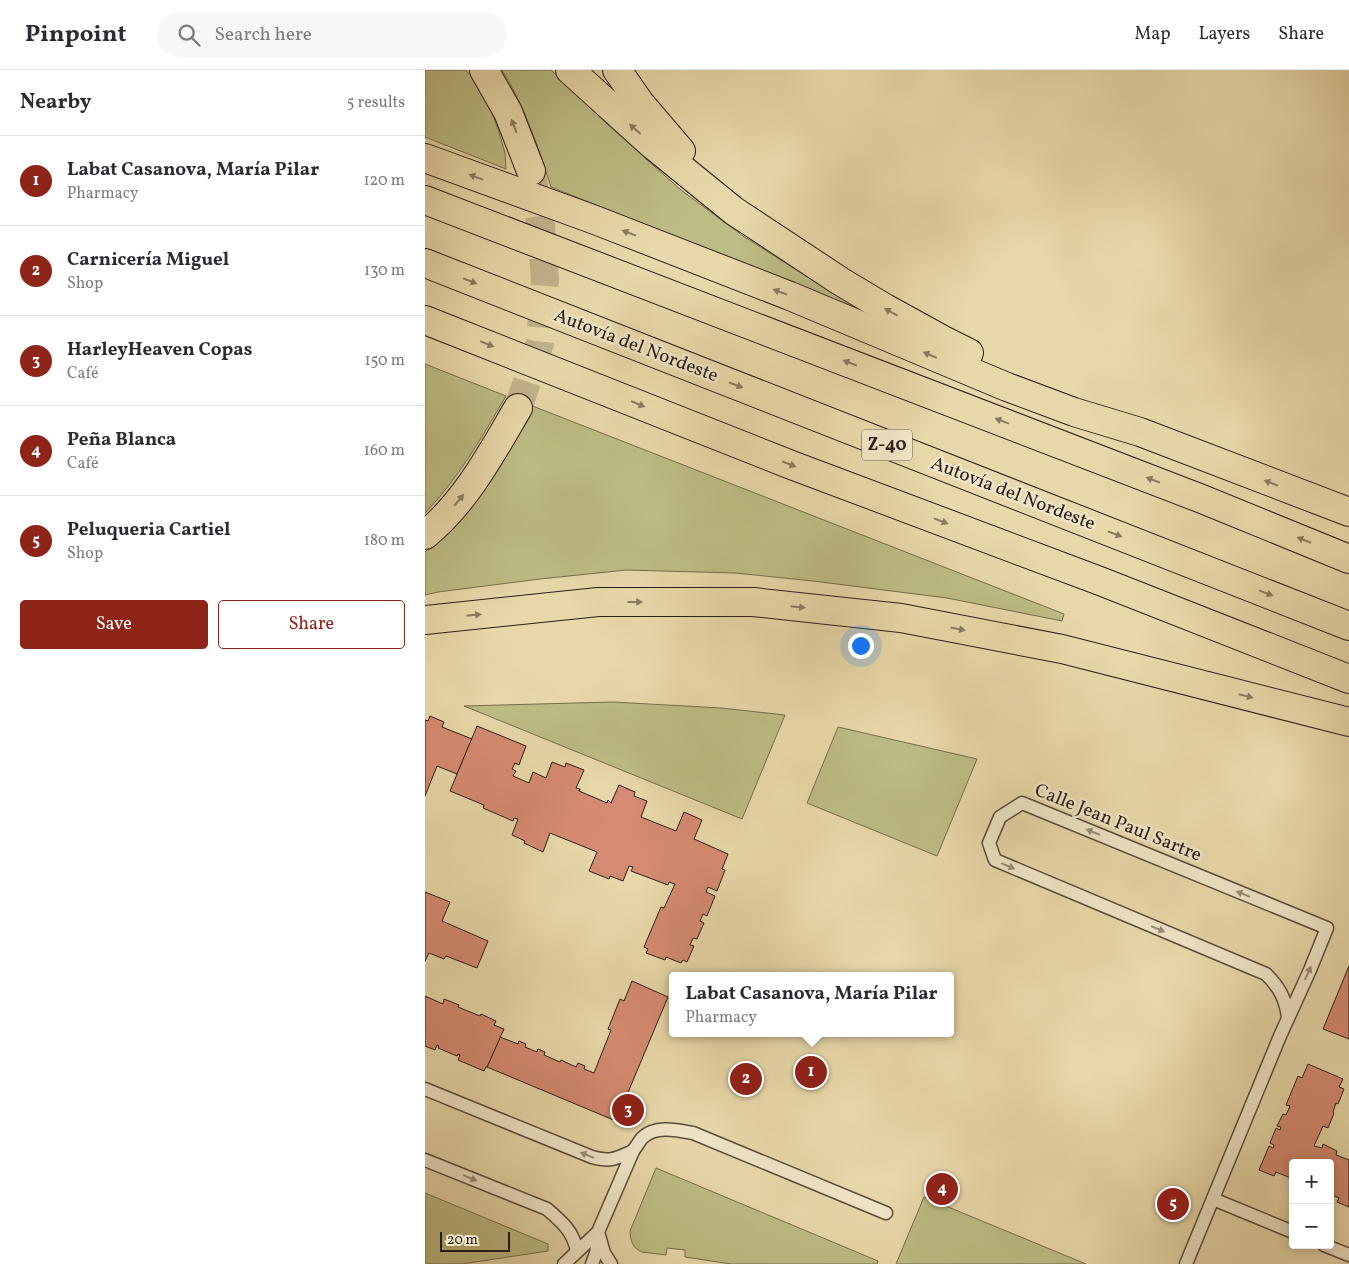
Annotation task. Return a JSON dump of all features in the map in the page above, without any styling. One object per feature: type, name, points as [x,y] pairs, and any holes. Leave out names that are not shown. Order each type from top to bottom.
[{"type":"highway","points":[[485,70],[508,112],[531,171]]},
{"type":"highway","points":[[570,70],[668,158],[734,211],[840,282],[943,340],[1140,432]]},
{"type":"highway","points":[[617,70],[640,103],[705,176],[784,244]]},
{"type":"highway","points":[[425,158],[595,220],[790,296],[1007,387],[1074,412],[1140,432],[1349,512]]},
{"type":"highway","points":[[425,200],[1193,495],[1349,559]]},
{"type":"highway","name":"Autovía del Nordeste","points":[[425,263],[1349,626]]},
{"type":"highway","points":[[425,320],[794,466],[1100,581],[1349,679]]},
{"type":"highway","points":[[425,535],[437,525],[468,488],[518,408]]},
{"type":"highway","points":[[425,620],[598,602],[753,602],[901,618],[1062,649],[1349,722]]},
{"type":"lane","name":"Calle Jean Paul Sartre","points":[[1187,1264],[1327,928],[1022,803],[1000,817],[989,843],[995,860],[1266,974],[1276,984],[1281,993],[1287,1006],[1288,1018]]},
{"type":"lane","points":[[425,1089],[592,1157],[603,1160],[614,1159],[633,1151]]},
{"type":"lane","points":[[564,1264],[597,1232],[633,1151],[644,1136],[665,1129],[693,1133],[886,1213]]},
{"type":"lane","points":[[425,1160],[547,1209],[571,1232],[577,1251]]},
{"type":"lane","points":[[1213,1200],[1289,1230]]},
{"type":"lane","points":[[592,1264],[598,1243],[597,1232]]},
{"type":"lane","points":[[597,1232],[603,1253],[611,1264]]},
{"type":"lane","points":[[1334,1249],[1349,1255]]},
{"type":"shaded area","points":[[425,70],[466,70],[486,96],[505,153],[506,169],[425,137]]},
{"type":"shaded area","points":[[502,70],[551,70],[607,124],[681,190],[743,236],[858,309],[551,187],[524,113]]},
{"type":"shaded area","points":[[425,364],[506,396],[459,472],[425,513]]},
{"type":"shaded area","points":[[530,405],[1064,614],[1062,621],[947,598],[735,573],[626,570],[540,579],[425,595],[425,552],[463,515],[501,465],[516,438]]},
{"type":"shaded area","points":[[613,702],[721,708],[785,715],[742,819],[464,706]]},
{"type":"shaded area","points":[[838,727],[977,759],[937,856],[807,803]]},
{"type":"shaded area","points":[[656,1168],[878,1261],[877,1264],[731,1264],[685,1257],[685,1250],[667,1248],[666,1255],[642,1252],[636,1249],[633,1244],[630,1231]]},
{"type":"shaded area","points":[[425,1193],[548,1244],[548,1251],[462,1264],[425,1264]]},
{"type":"shaded area","points":[[924,1197],[1086,1264],[896,1264]]},
{"type":"building","points":[[430,716],[444,722],[442,727],[472,739],[457,774],[437,766],[425,796],[425,720],[428,721]]},
{"type":"building","points":[[477,726],[526,746],[519,765],[515,763],[512,769],[516,771],[513,776],[529,783],[533,772],[546,778],[552,762],[565,767],[566,763],[584,770],[576,788],[580,789],[579,791],[607,803],[608,800],[611,803],[619,785],[635,792],[634,796],[647,801],[641,817],[676,831],[684,812],[702,820],[694,839],[728,854],[722,869],[725,870],[717,891],[708,887],[706,892],[715,896],[707,916],[703,914],[700,921],[704,923],[697,939],[693,938],[690,945],[694,946],[687,962],[683,960],[681,963],[666,957],[665,960],[646,953],[648,949],[644,947],[661,907],[664,908],[675,884],[669,882],[668,885],[631,871],[633,867],[629,866],[623,881],[610,876],[609,879],[589,871],[597,852],[550,833],[543,852],[512,835],[518,819],[514,818],[513,821],[483,808],[484,805],[450,791]]},
{"type":"building","points":[[425,892],[450,902],[442,921],[488,941],[477,968],[446,956],[444,959],[429,953],[425,961]]},
{"type":"building","points":[[1349,966],[1349,1039],[1323,1029]]},
{"type":"building","points":[[632,981],[668,997],[616,1121],[487,1067],[500,1037],[518,1044],[519,1041],[526,1044],[525,1047],[537,1052],[538,1049],[545,1052],[544,1055],[560,1062],[561,1060],[576,1067],[578,1063],[585,1066],[584,1069],[594,1073],[611,1030],[608,1029],[620,999],[624,1001]]},
{"type":"building","points":[[425,996],[443,1004],[444,999],[480,1016],[481,1014],[496,1021],[494,1025],[504,1029],[484,1071],[458,1060],[460,1055],[458,1054],[457,1056],[438,1048],[439,1046],[437,1045],[435,1050],[425,1046]]},
{"type":"building","points":[[1308,1064],[1343,1079],[1339,1087],[1344,1089],[1338,1104],[1336,1103],[1328,1128],[1323,1126],[1314,1146],[1322,1148],[1323,1144],[1337,1151],[1336,1155],[1349,1160],[1349,1207],[1337,1202],[1339,1198],[1334,1196],[1334,1159],[1289,1159],[1289,1177],[1276,1172],[1274,1176],[1259,1170],[1269,1146],[1273,1148],[1274,1145],[1270,1143],[1276,1128],[1280,1130],[1281,1127],[1277,1126],[1283,1114],[1286,1115],[1290,1106],[1286,1105],[1298,1076],[1302,1078]]},
{"type":"tunnel","points":[[518,408],[540,343],[545,280],[541,226],[532,176]]},
{"type":"place","name":"Labat Casanova, María Pilar","points":[[811,1072]]},
{"type":"place","name":"Carnicería Miguel","points":[[746,1079]]},
{"type":"place","name":"HarleyHeaven Copas","points":[[628,1110]]},
{"type":"place","name":"Peña Blanca","points":[[942,1189]]},
{"type":"place","name":"Peluqueria Cartiel","points":[[1173,1204]]}]
